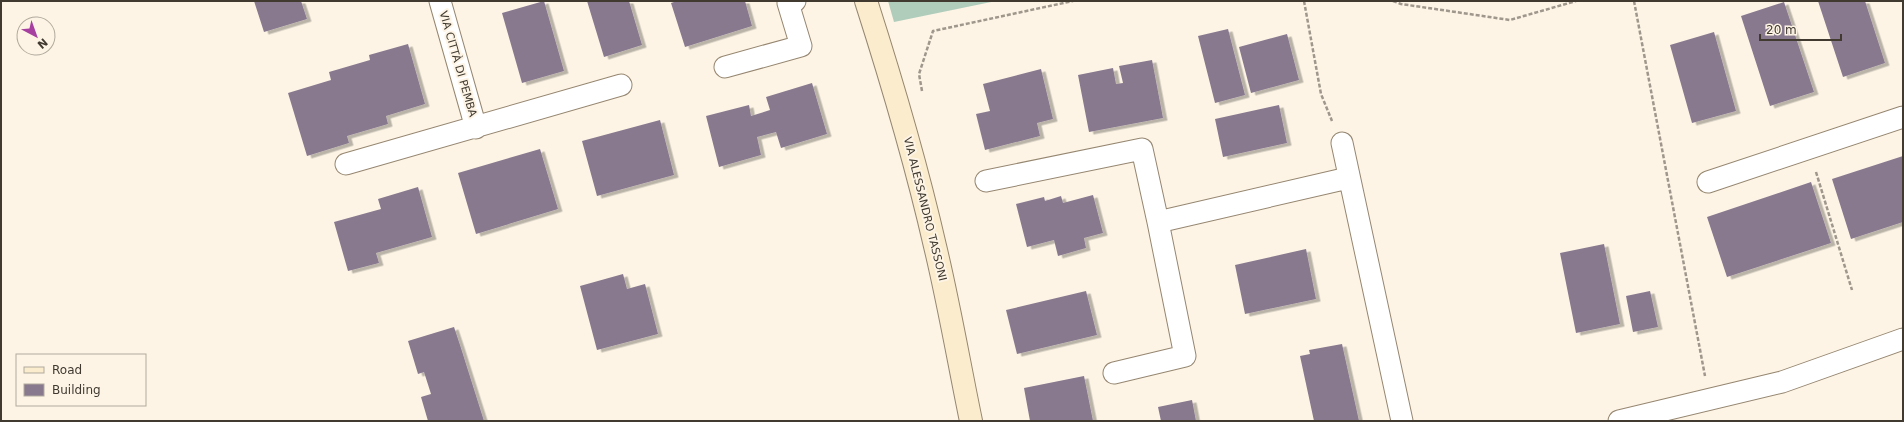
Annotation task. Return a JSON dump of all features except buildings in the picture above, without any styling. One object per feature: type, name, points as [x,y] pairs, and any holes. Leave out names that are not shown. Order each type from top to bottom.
[{"type":"street","name":"VIA CITTÀ DI PEMBA","points":[[440,1],[476,128]]},
{"type":"street","name":"VIA ALESSANDRO TASSONI","points":[[866,1],[897,99],[936,248],[971,421]]},
{"type":"street","points":[[725,67],[801,46],[790,2]]},
{"type":"street","points":[[346,164],[476,128],[621,85]]},
{"type":"street","points":[[1708,182],[1903,118]]},
{"type":"street","points":[[1342,143],[1348,178],[1402,421]]},
{"type":"street","points":[[986,181],[1142,149],[1185,356],[1114,373]]},
{"type":"street","points":[[1158,222],[1348,178]]},
{"type":"street","points":[[1619,421],[1709,398],[1782,382],[1903,339]]},
{"type":"path","points":[[1304,1],[1321,94],[1342,143]]},
{"type":"path","points":[[1393,1],[1401,4],[1510,20],[1576,1]]},
{"type":"path","points":[[1634,1],[1709,398]]},
{"type":"path","points":[[1808,149],[1852,290]]},
{"type":"green space","points":[[888,1],[996,1],[894,22]]}]
